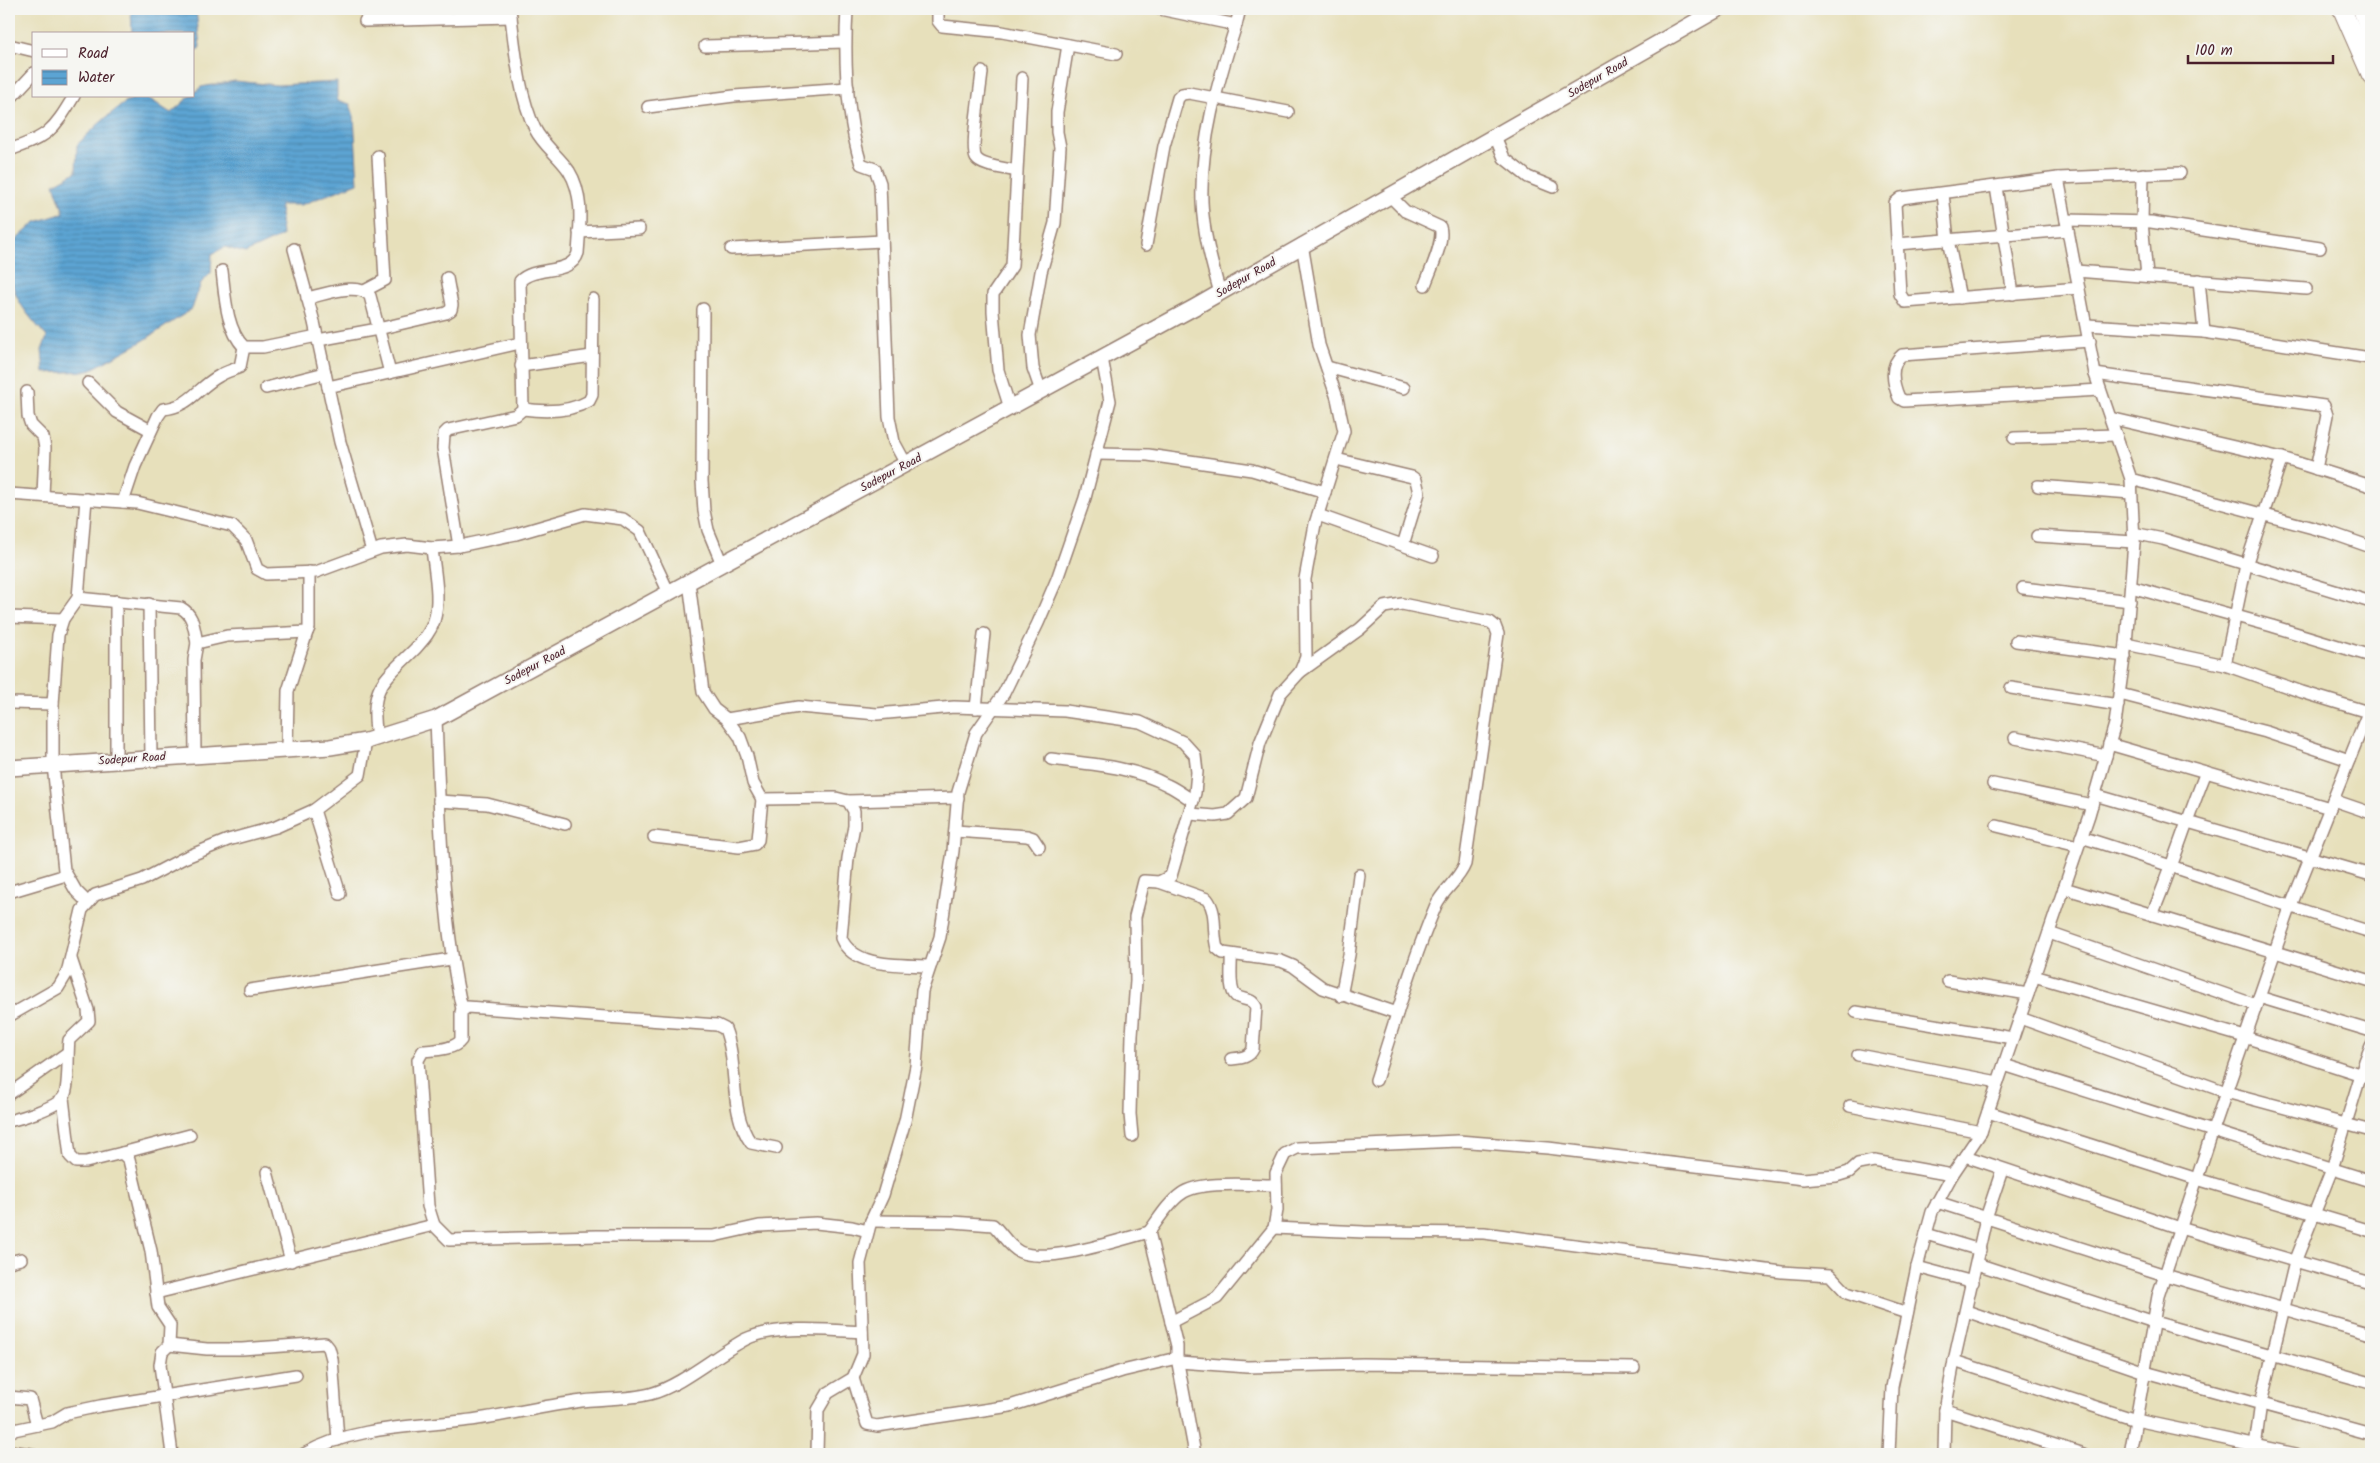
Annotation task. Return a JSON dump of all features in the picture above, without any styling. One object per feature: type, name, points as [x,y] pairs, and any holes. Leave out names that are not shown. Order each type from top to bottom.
[{"type":"highway","points":[[2342,9],[2371,75]]},
{"type":"highway","points":[[2362,9],[2371,34]]},
{"type":"main road","name":"Sodepur Road","points":[[9,768],[287,749],[371,739],[436,719],[1220,293],[1302,244],[1718,9]]},
{"type":"street","points":[[847,9],[845,42],[850,116],[861,164],[875,169],[880,183],[889,417],[894,442],[906,464]]},
{"type":"street","points":[[938,9],[938,21],[942,26],[992,30],[1116,54]]},
{"type":"street","points":[[1160,9],[1183,11],[1236,25]]},
{"type":"street","points":[[1220,293],[1206,236],[1202,202],[1206,156],[1215,98],[1240,9]]},
{"type":"street","points":[[365,21],[511,13],[523,90],[535,128],[542,140],[568,170],[577,187],[580,204],[578,253],[574,261],[565,266],[529,275],[520,281],[523,410]]},
{"type":"street","points":[[705,46],[845,42]]},
{"type":"street","points":[[9,45],[32,51]]},
{"type":"street","points":[[1041,391],[1033,368],[1030,335],[1041,272],[1055,223],[1060,147],[1056,132],[1057,112],[1068,45]]},
{"type":"street","points":[[982,72],[974,155],[976,159],[983,163],[1016,170]]},
{"type":"street","points":[[9,100],[32,75]]},
{"type":"street","points":[[1010,408],[998,370],[992,311],[993,294],[1012,266],[1022,78]]},
{"type":"street","points":[[648,107],[734,96],[848,88]]},
{"type":"street","points":[[1146,245],[1164,146],[1178,98],[1189,93],[1288,112]]},
{"type":"street","points":[[9,150],[48,134],[73,98]]},
{"type":"street","points":[[1495,136],[1504,158],[1528,177],[1553,187]]},
{"type":"street","points":[[307,298],[357,288],[366,290],[385,280],[378,156]]},
{"type":"street","points":[[2079,288],[1905,302],[1900,294],[1893,206],[1896,200],[2058,178],[2180,173]]},
{"type":"street","points":[[2142,174],[2142,222],[2147,276]]},
{"type":"street","points":[[1889,1454],[1892,1387],[1917,1267],[1932,1212],[1952,1175],[1981,1132],[1988,1112],[2093,800],[2106,756],[2119,699],[2125,656],[2133,538],[2131,479],[2095,374],[2058,178]]},
{"type":"street","points":[[1996,186],[2013,294]]},
{"type":"street","points":[[1942,194],[1948,240],[1960,298]]},
{"type":"street","points":[[1390,196],[1405,211],[1440,227],[1440,241],[1425,285]]},
{"type":"street","points":[[1897,244],[2004,235],[2067,225],[2142,222],[2320,248]]},
{"type":"street","points":[[579,232],[639,229]]},
{"type":"street","points":[[731,249],[882,241]]},
{"type":"street","points":[[1300,672],[1306,657],[1305,579],[1318,515],[1344,430],[1319,345],[1302,244]]},
{"type":"street","points":[[294,249],[317,338],[340,442],[372,551]]},
{"type":"street","points":[[222,271],[229,318],[238,341],[244,347],[263,347],[378,330],[451,310],[448,278]]},
{"type":"street","points":[[2076,271],[2306,289]]},
{"type":"street","points":[[2199,280],[2204,332]]},
{"type":"street","points":[[366,290],[370,296],[390,373]]},
{"type":"street","points":[[459,546],[443,448],[444,434],[448,430],[516,415],[523,410],[563,409],[590,401],[592,395],[593,299]]},
{"type":"street","points":[[703,309],[702,480],[704,511],[708,530],[722,564]]},
{"type":"street","points":[[2086,325],[2204,332],[2370,358]]},
{"type":"street","points":[[2090,341],[1902,355],[1895,361],[1893,370],[1896,392],[1899,398],[1904,401],[2100,390]]},
{"type":"street","points":[[328,387],[520,343]]},
{"type":"street","points":[[123,502],[150,430],[163,409],[176,408],[218,376],[240,367],[244,347]]},
{"type":"street","points":[[521,366],[592,356]]},
{"type":"street","points":[[817,1454],[818,1410],[828,1393],[853,1378],[863,1354],[860,1263],[869,1226],[883,1195],[905,1121],[916,1066],[922,991],[940,937],[958,798],[976,733],[991,709],[1004,694],[1057,579],[1085,498],[1110,401],[1102,358]]},
{"type":"street","points":[[1327,367],[1404,388]]},
{"type":"street","points":[[266,388],[325,374]]},
{"type":"street","points":[[2095,374],[2324,406],[2327,415],[2316,469]]},
{"type":"street","points":[[88,383],[117,412],[150,430]]},
{"type":"street","points":[[27,392],[28,416],[31,425],[43,438],[43,496]]},
{"type":"street","points":[[2110,418],[2282,458],[2371,486]]},
{"type":"street","points":[[2014,438],[2116,435]]},
{"type":"street","points":[[1096,454],[1148,455],[1252,470],[1325,492]]},
{"type":"street","points":[[2225,665],[2246,565],[2282,458]]},
{"type":"street","points":[[1336,459],[1412,477],[1416,480],[1419,486],[1418,492],[1403,545]]},
{"type":"street","points":[[2131,479],[2262,514],[2371,547]]},
{"type":"street","points":[[2038,486],[2131,493]]},
{"type":"street","points":[[9,494],[137,503],[232,526],[246,540],[255,566],[266,574],[316,572],[372,551],[407,545],[432,548],[459,546],[516,534],[584,514],[623,519],[640,531],[669,593]]},
{"type":"street","points":[[86,499],[78,593],[63,619],[58,634],[53,704],[53,765],[66,875],[76,891],[88,903]]},
{"type":"street","points":[[1318,515],[1433,556]]},
{"type":"street","points":[[2037,536],[2163,539],[2371,602]]},
{"type":"street","points":[[9,1016],[58,988],[67,973],[82,910],[95,895],[142,880],[184,858],[228,840],[276,827],[314,810],[360,775],[371,739],[375,700],[379,686],[426,638],[434,620],[436,604],[432,548]]},
{"type":"street","points":[[287,749],[288,691],[309,628],[309,572]]},
{"type":"street","points":[[654,837],[739,847],[750,846],[758,840],[762,799],[753,783],[747,756],[740,737],[727,719],[714,709],[703,692],[689,582]]},
{"type":"street","points":[[2130,587],[2234,615],[2371,656]]},
{"type":"street","points":[[2023,588],[2130,601]]},
{"type":"street","points":[[78,593],[116,601],[181,608],[188,612],[197,643],[194,660],[195,755]]},
{"type":"street","points":[[116,601],[116,761]]},
{"type":"street","points":[[149,604],[151,758]]},
{"type":"street","points":[[1190,814],[1215,816],[1228,814],[1246,798],[1260,743],[1280,694],[1300,672],[1360,629],[1384,607],[1402,604],[1490,622],[1495,626],[1498,634],[1465,864],[1462,872],[1437,902],[1397,1013],[1376,1080]]},
{"type":"street","points":[[9,617],[63,619]]},
{"type":"street","points":[[197,643],[227,636],[307,632]]},
{"type":"street","points":[[976,708],[984,634]]},
{"type":"street","points":[[2016,642],[2125,656]]},
{"type":"street","points":[[2126,644],[2225,665],[2302,692],[2370,709],[2290,908],[2180,1228],[2165,1275],[2154,1322],[2130,1454]]},
{"type":"street","points":[[2011,688],[2119,699],[2266,732],[2349,760]]},
{"type":"street","points":[[9,703],[53,704]]},
{"type":"street","points":[[727,719],[799,707],[877,714],[926,708],[976,708],[1065,711],[1140,722],[1183,742],[1195,755],[1197,772],[1190,814],[1171,876],[1159,882]]},
{"type":"street","points":[[436,719],[445,906],[451,959],[462,1009],[460,1042],[451,1047],[423,1051],[418,1060],[428,1206],[434,1225],[449,1240],[470,1241],[597,1236],[714,1236],[759,1226],[816,1223],[852,1227],[953,1222],[993,1226],[1015,1249],[1028,1254],[1086,1249],[1148,1232],[1180,1194],[1191,1189],[1218,1184],[1276,1185]]},
{"type":"street","points":[[2014,738],[2106,756]]},
{"type":"street","points":[[2109,744],[2206,772],[2371,813]]},
{"type":"street","points":[[1051,759],[1108,767],[1136,774],[1166,784],[1193,801]]},
{"type":"street","points":[[2152,915],[2173,865],[2186,822],[2206,772]]},
{"type":"street","points":[[1993,784],[2093,800],[2186,822],[2371,876]]},
{"type":"street","points":[[762,799],[836,798],[848,801],[958,798]]},
{"type":"street","points":[[439,801],[487,804],[565,824]]},
{"type":"street","points":[[848,801],[854,811],[854,826],[848,858],[841,938],[844,946],[857,957],[885,963],[930,966]]},
{"type":"street","points":[[314,810],[340,894]]},
{"type":"street","points":[[1996,826],[2080,842],[2173,865],[2290,908],[2371,932]]},
{"type":"street","points":[[955,831],[1027,836],[1033,838],[1039,847]]},
{"type":"street","points":[[9,891],[66,875]]},
{"type":"street","points":[[1340,996],[1349,955],[1359,875]]},
{"type":"street","points":[[1132,1136],[1130,1094],[1136,981],[1135,917],[1144,881],[1159,882],[1207,899],[1214,916],[1217,948],[1232,956],[1282,961],[1293,966],[1323,988],[1340,996],[1397,1013]]},
{"type":"street","points":[[2064,888],[2371,981]]},
{"type":"street","points":[[2049,933],[2258,1001],[2371,1031]]},
{"type":"street","points":[[1231,1059],[1251,1054],[1256,1013],[1254,1003],[1248,999],[1238,997],[1234,992],[1232,956]]},
{"type":"street","points":[[71,958],[88,1010],[88,1021],[69,1040],[67,1052],[66,1088],[63,1098],[70,1156],[76,1162],[86,1162],[190,1136]]},
{"type":"street","points":[[250,990],[451,959]]},
{"type":"street","points":[[2034,976],[2245,1037],[2366,1076]]},
{"type":"street","points":[[1948,981],[2028,994]]},
{"type":"street","points":[[462,1009],[476,1007],[717,1025],[725,1029],[731,1042],[743,1133],[751,1143],[776,1148]]},
{"type":"street","points":[[1856,1012],[2013,1038]]},
{"type":"street","points":[[2020,1018],[2226,1092],[2371,1131]]},
{"type":"street","points":[[2254,1450],[2260,1403],[2295,1262],[2332,1169],[2346,1124],[2366,1076],[2371,1046]]},
{"type":"street","points":[[9,1094],[67,1052]]},
{"type":"street","points":[[1858,1055],[1998,1082]]},
{"type":"street","points":[[2004,1065],[2371,1181]]},
{"type":"street","points":[[9,1121],[53,1105],[63,1098]]},
{"type":"street","points":[[1850,1106],[1981,1132]]},
{"type":"street","points":[[1988,1112],[2197,1179],[2371,1231]]},
{"type":"street","points":[[1171,1322],[1217,1298],[1274,1228],[1277,1210],[1276,1173],[1285,1154],[1297,1148],[1458,1141],[1548,1148],[1804,1179],[1836,1176],[1850,1172],[1858,1164],[1874,1161],[1952,1175]]},
{"type":"street","points":[[122,1153],[129,1160],[140,1203],[158,1307],[170,1326],[169,1345],[162,1352],[161,1359],[162,1395],[172,1454]]},
{"type":"street","points":[[1965,1156],[1980,1159],[2002,1170],[2180,1228],[2371,1283]]},
{"type":"street","points":[[1944,1454],[1945,1410],[1954,1361],[1986,1218],[2002,1170]]},
{"type":"street","points":[[267,1172],[291,1261]]},
{"type":"street","points":[[1937,1202],[2165,1275],[2371,1334]]},
{"type":"street","points":[[156,1294],[434,1225]]},
{"type":"street","points":[[1274,1228],[1364,1232],[1484,1233],[1782,1272],[1830,1275],[1847,1293],[1908,1313]]},
{"type":"street","points":[[1148,1232],[1177,1346],[1195,1454]]},
{"type":"street","points":[[1926,1234],[1980,1250]]},
{"type":"street","points":[[9,1262],[21,1259]]},
{"type":"street","points":[[1977,1264],[2154,1322],[2272,1357],[2371,1383]]},
{"type":"street","points":[[1917,1267],[1973,1282]]},
{"type":"street","points":[[1966,1311],[2145,1372],[2371,1434]]},
{"type":"street","points":[[304,1454],[338,1440],[392,1427],[464,1421],[575,1402],[652,1394],[748,1338],[783,1331],[862,1332]]},
{"type":"street","points":[[169,1345],[207,1349],[242,1349],[325,1344],[329,1348],[332,1359],[338,1440]]},
{"type":"street","points":[[853,1378],[867,1424],[877,1426],[1010,1406],[1122,1371],[1178,1360],[1247,1367],[1363,1364],[1634,1368]]},
{"type":"street","points":[[1954,1361],[2136,1420],[2254,1450],[2296,1454]]},
{"type":"street","points":[[9,1431],[52,1422],[78,1410],[296,1375]]},
{"type":"street","points":[[9,1397],[30,1398],[38,1425]]},
{"type":"street","points":[[1945,1410],[2083,1454]]},
{"type":"street","points":[[9,1451],[31,1454]]},
{"type":"water","points":[[131,9],[196,9],[200,47],[195,54],[195,32],[132,32]]},
{"type":"water","points":[[235,81],[277,85],[337,82],[337,100],[350,104],[354,116],[358,183],[301,205],[280,205],[282,236],[245,253],[225,247],[212,254],[211,273],[201,283],[192,309],[143,341],[88,371],[44,373],[42,350],[47,337],[28,315],[17,296],[11,275],[9,246],[36,222],[64,213],[54,184],[76,172],[77,145],[98,124],[133,98],[147,98],[171,113],[188,98],[195,98],[195,92],[201,87]]}]
